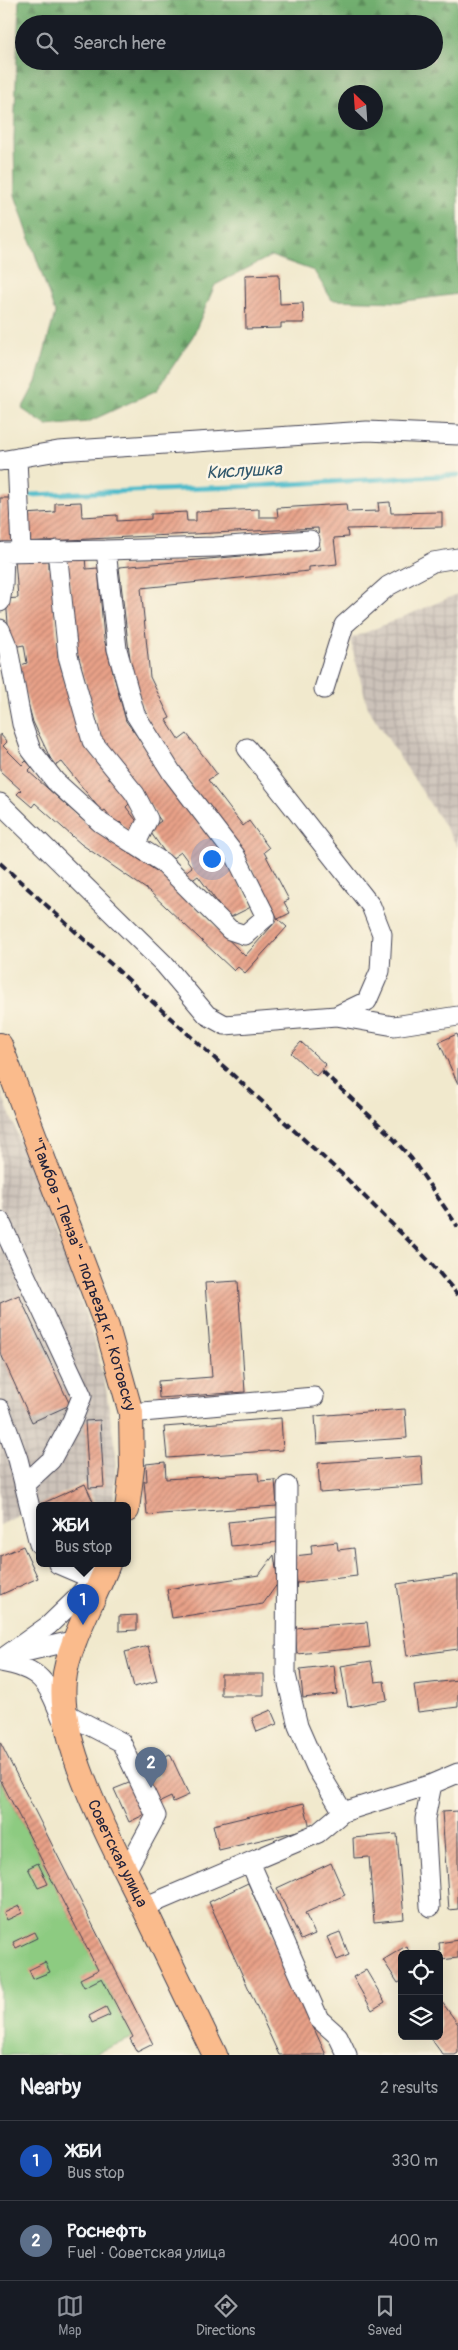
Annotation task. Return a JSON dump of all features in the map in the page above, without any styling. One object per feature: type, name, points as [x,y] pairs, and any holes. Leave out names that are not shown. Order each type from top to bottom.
[{"type":"main road","name":"\"Тамбов - Пенза\" - подъезд к г. Котовску","points":[[0,1045],[107,1327],[131,1413],[132,1468],[128,1502]]},
{"type":"main road","points":[[76,1640],[102,1569]]},
{"type":"main road","name":"Советская улица","points":[[76,1640],[64,1679],[65,1713],[71,1743],[99,1815],[215,2055]]},
{"type":"street","points":[[21,550],[9,459],[58,451],[367,431],[458,436]]},
{"type":"street","points":[[0,602],[3,586],[4,552],[21,550],[215,547],[310,540]]},
{"type":"street","points":[[57,550],[68,656],[92,741],[135,794],[148,819],[135,845]]},
{"type":"street","points":[[0,629],[8,648],[22,724],[31,750],[55,781],[100,823],[162,862],[230,930],[245,935],[266,917],[235,855],[172,773],[135,714],[117,649],[106,550]]},
{"type":"street","points":[[324,689],[344,625],[388,586],[433,562],[458,558]]},
{"type":"street","points":[[247,748],[371,906],[382,934],[380,971],[367,1001],[336,1016]]},
{"type":"street","points":[[0,803],[164,964],[207,1015],[225,1026],[336,1016],[394,1026],[458,1016]]},
{"type":"street","points":[[0,1221],[82,1396],[72,1422],[51,1460],[24,1485]]},
{"type":"street","points":[[131,1413],[314,1397]]},
{"type":"street","points":[[0,1409],[11,1434],[36,1532]]},
{"type":"street","points":[[287,1486],[286,1674],[298,1726],[316,1767],[343,1812]]},
{"type":"street","points":[[84,1567],[102,1569]]},
{"type":"street","points":[[0,1661],[49,1625],[76,1599],[102,1569]]},
{"type":"street","points":[[0,1661],[24,1651],[76,1640]]},
{"type":"street","points":[[0,1661],[22,1666],[36,1674],[45,1684],[71,1743]]},
{"type":"street","points":[[65,1713],[122,1742],[156,1816],[126,1871]]},
{"type":"street","points":[[144,1907],[318,1834],[343,1812],[432,1784],[458,1773]]},
{"type":"street","points":[[430,1906],[425,1819],[432,1784]]},
{"type":"street","points":[[250,1862],[319,2019],[338,2036],[347,2055]]},
{"type":"shaded area","points":[[458,594],[458,847],[368,708],[350,639]]},
{"type":"shaded area","points":[[0,1089],[72,1274],[95,1344],[106,1389],[116,1455],[113,1502],[95,1502],[85,1482],[45,1502],[36,1502],[36,1507],[0,1525]]},
{"type":"green space","points":[[19,0],[458,0],[458,294],[398,302],[332,300],[314,271],[271,256],[215,285],[193,336],[157,390],[88,422],[47,426],[22,409],[36,382],[55,313],[15,195],[14,139],[16,70],[443,70],[443,15],[18,15]]},
{"type":"green space","points":[[0,1779],[133,2037],[130,2039],[90,2055],[0,2055]]},
{"type":"building","points":[[279,274],[280,304],[303,303],[304,323],[281,323],[281,328],[246,329],[245,275]]},
{"type":"building","points":[[0,498],[14,498],[16,542],[0,542]]},
{"type":"building","points":[[81,502],[82,517],[117,515],[117,521],[151,519],[151,514],[186,512],[187,521],[196,521],[196,512],[259,509],[259,517],[278,517],[277,508],[346,504],[347,512],[379,511],[378,503],[390,502],[391,513],[442,512],[442,527],[347,529],[348,537],[334,538],[337,564],[309,567],[309,571],[141,588],[150,677],[170,718],[166,720],[179,740],[187,734],[217,774],[208,780],[243,826],[249,821],[269,848],[264,852],[289,900],[284,902],[290,913],[278,919],[248,861],[190,787],[193,785],[166,750],[147,719],[132,676],[119,567],[320,549],[318,528],[26,542],[25,514],[55,512],[55,503]]},
{"type":"building","points":[[48,557],[48,569],[52,569],[58,657],[84,745],[122,787],[132,801],[126,807],[139,824],[128,832],[120,822],[117,825],[105,810],[102,812],[62,762],[54,766],[33,722],[18,666],[27,663],[24,645],[13,647],[9,635],[6,599],[18,598],[15,559]]},
{"type":"building","points":[[85,557],[86,569],[98,568],[104,639],[126,721],[181,796],[179,798],[228,859],[251,907],[229,918],[198,876],[190,882],[184,873],[192,867],[181,852],[170,860],[149,830],[161,821],[101,738],[77,652],[67,558]]},
{"type":"building","points":[[0,734],[7,742],[3,746],[22,765],[26,761],[32,767],[28,771],[93,829],[161,874],[245,956],[278,919],[287,927],[245,973],[238,967],[234,971],[149,891],[81,844],[35,803],[32,807],[17,794],[21,790],[0,771]]},
{"type":"building","points":[[457,1034],[458,1037],[458,1084],[439,1042]]},
{"type":"building","points":[[301,1042],[326,1065],[316,1076],[291,1053]]},
{"type":"building","points":[[238,1281],[245,1392],[159,1398],[158,1381],[212,1377],[205,1283]]},
{"type":"building","points":[[19,1295],[70,1405],[32,1422],[0,1352],[0,1303]]},
{"type":"building","points":[[405,1409],[407,1438],[317,1444],[315,1416]]},
{"type":"building","points":[[281,1418],[283,1450],[167,1458],[164,1427]]},
{"type":"building","points":[[100,1420],[104,1487],[89,1488],[85,1421]]},
{"type":"building","points":[[421,1456],[423,1485],[320,1493],[318,1463]]},
{"type":"building","points":[[165,1462],[166,1479],[258,1473],[259,1481],[275,1480],[277,1506],[147,1515],[144,1481],[147,1481],[146,1464]]},
{"type":"building","points":[[85,1484],[93,1502],[46,1502]]},
{"type":"building","points":[[277,1517],[279,1542],[231,1546],[228,1522]]},
{"type":"building","points":[[337,1542],[338,1550],[354,1548],[357,1576],[297,1583],[294,1556],[312,1554],[311,1545]]},
{"type":"building","points":[[23,1546],[38,1578],[0,1595],[0,1556]]},
{"type":"building","points":[[274,1555],[278,1583],[263,1604],[172,1618],[167,1589],[259,1575]]},
{"type":"building","points":[[458,1575],[458,1649],[407,1656],[397,1584]]},
{"type":"building","points":[[137,1615],[137,1630],[119,1631],[119,1616]]},
{"type":"building","points":[[367,1622],[370,1647],[297,1654],[295,1628]]},
{"type":"building","points":[[148,1646],[157,1681],[134,1687],[125,1652]]},
{"type":"building","points":[[371,1661],[375,1682],[384,1681],[387,1700],[348,1707],[341,1666]]},
{"type":"building","points":[[334,1665],[337,1694],[303,1698],[300,1669]]},
{"type":"building","points":[[221,1674],[264,1674],[264,1695],[221,1695]]},
{"type":"building","points":[[458,1680],[458,1707],[418,1712],[414,1685]]},
{"type":"building","points":[[271,1710],[277,1724],[257,1732],[252,1718]]},
{"type":"building","points":[[0,1742],[153,2044],[137,2052],[130,2039],[133,2037],[102,1978],[84,1987],[80,1979],[98,1970],[0,1779]]},
{"type":"building","points":[[170,1754],[189,1795],[173,1802],[171,1797],[146,1809],[148,1813],[129,1822],[114,1789],[134,1781],[137,1787],[160,1776],[153,1762]]},
{"type":"building","points":[[304,1803],[310,1828],[219,1850],[213,1825]]},
{"type":"building","points":[[458,1811],[458,1909],[449,1910],[442,1812]]},
{"type":"building","points":[[397,1834],[404,1919],[374,1922],[369,1857],[354,1858],[353,1838]]},
{"type":"building","points":[[38,1863],[48,1884],[38,1888],[28,1868]]},
{"type":"building","points":[[331,1863],[345,1895],[305,1913],[315,1934],[301,1940],[277,1888]]},
{"type":"building","points":[[248,1883],[326,2055],[279,2055],[209,1902]]},
{"type":"building","points":[[19,1906],[22,1913],[7,1920],[4,1913]]},
{"type":"building","points":[[34,1932],[37,1938],[16,1948],[13,1942]]},
{"type":"building","points":[[340,1932],[349,1955],[337,1960],[327,1937]]},
{"type":"building","points":[[458,1940],[458,1958],[443,1960],[443,1950],[440,1950],[439,1943]]},
{"type":"building","points":[[406,1946],[408,1950],[399,1950]]},
{"type":"building","points":[[398,1951],[398,1983],[383,1960]]},
{"type":"building","points":[[45,1962],[50,1972],[33,1979],[29,1970]]},
{"type":"building","points":[[366,1970],[385,2002],[372,2010],[353,1977]]},
{"type":"building","points":[[443,2003],[458,2024],[458,2053],[455,2055],[443,2055],[432,2040],[443,2040]]},
{"type":"building","points":[[106,2007],[110,2015],[92,2023],[89,2016]]},
{"type":"waterway","name":"Кислушка","points":[[31,495],[234,487],[458,475]]},
{"type":"railway","points":[[0,863],[344,1176],[430,1262],[458,1295]]},
{"type":"railway","points":[[322,1071],[389,1134],[411,1158],[458,1227]]},
{"type":"place","name":"ЖБИ","points":[[83,1625]]},
{"type":"place","name":"Роснефть","points":[[151,1788]]}]
